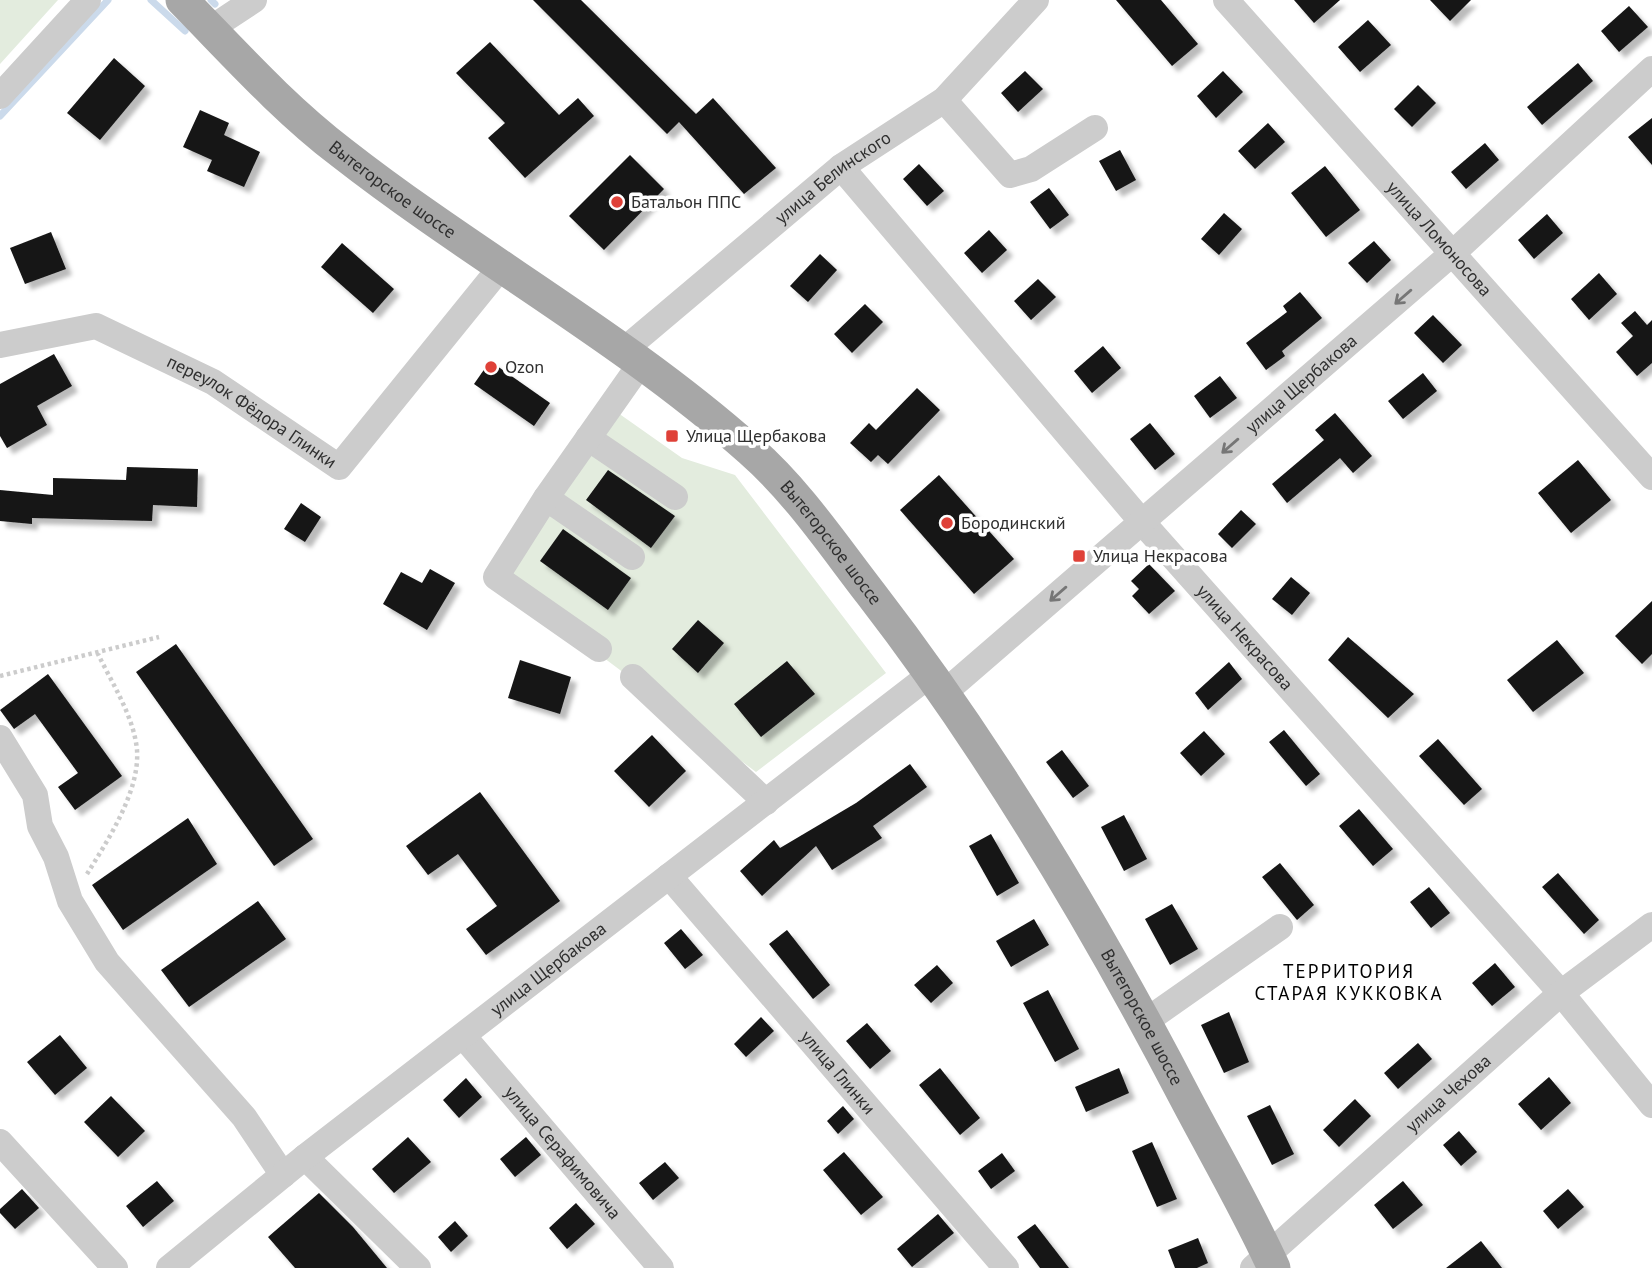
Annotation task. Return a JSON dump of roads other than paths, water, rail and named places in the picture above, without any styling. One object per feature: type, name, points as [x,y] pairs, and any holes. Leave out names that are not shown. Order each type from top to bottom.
[{"type":"main road","name":"Вытегорское шоссе","points":[[182,0],[287,108],[343,154],[632,357],[753,452],[792,493],[938,683],[1059,870],[1146,1021],[1265,1264]]},
{"type":"street","points":[[0,96],[88,0]]},
{"type":"street","points":[[210,29],[254,0]]},
{"type":"street","name":"улица Белинского","points":[[599,649],[496,577],[588,438],[632,357],[841,167],[944,100],[1036,0]]},
{"type":"street","name":"улица Ломоносова","points":[[1226,0],[1454,252],[1652,477]]},
{"type":"street","name":"улица Щербакова","points":[[169,1268],[305,1157],[464,1037],[669,876],[766,802],[938,683],[1142,522],[1454,252],[1652,69]]},
{"type":"street","points":[[944,100],[1010,175],[1031,169],[1095,128]]},
{"type":"street","name":"улица Некрасова","points":[[841,167],[1142,522],[1561,993],[1652,1105]]},
{"type":"street","name":"переулок Фёдора Глинки","points":[[0,345],[96,326],[213,382],[339,467],[501,267]]},
{"type":"street","points":[[588,438],[675,497]]},
{"type":"street","points":[[546,498],[632,557]]},
{"type":"street","points":[[633,677],[766,802]]},
{"type":"street","points":[[0,738],[35,795],[40,825],[56,857],[70,901],[107,962],[244,1117],[283,1175]]},
{"type":"street","name":"улица Глинки","points":[[669,876],[1006,1268]]},
{"type":"street","name":"улица Чехова","points":[[1265,1264],[1561,993],[1652,925]]},
{"type":"street","points":[[1146,1021],[1280,928]]},
{"type":"street","name":"улица Серафимовича","points":[[464,1037],[661,1268]]},
{"type":"street","points":[[0,1142],[115,1268]]},
{"type":"street","points":[[305,1157],[418,1268]]},
{"type":"waterway","points":[[0,116],[108,0]]},
{"type":"waterway","points":[[151,0],[185,31]]},
{"type":"waterway","points":[[211,0],[215,4]]},
{"type":"place","name":"Батальон ППС","points":[[617,202]]},
{"type":"place","name":"Ozon","points":[[491,367]]},
{"type":"place","name":"Улица Щербакова","points":[[672,436]]},
{"type":"place","name":"Бородинский","points":[[947,523]]},
{"type":"place","name":"Улица Некрасова","points":[[1079,556]]},
{"type":"district","name":"ТЕРРИТОРИЯ СТАРАЯ КУККОВКА","points":[[1349,982]]}]
